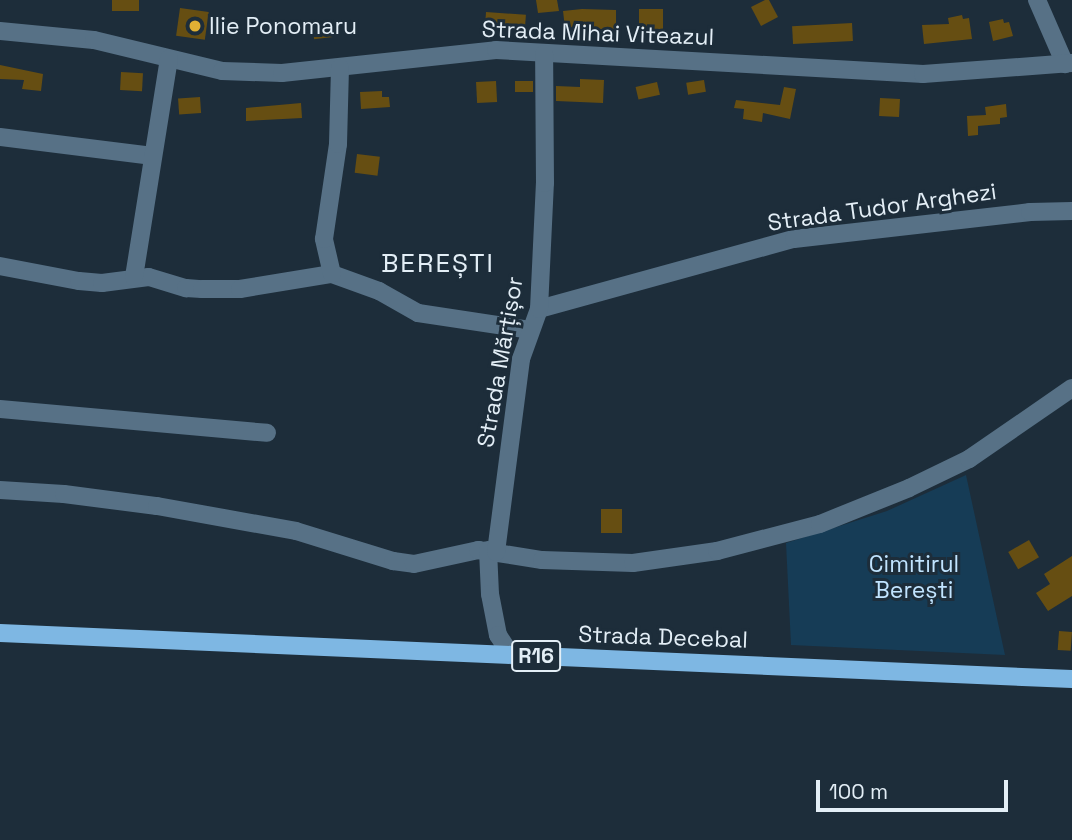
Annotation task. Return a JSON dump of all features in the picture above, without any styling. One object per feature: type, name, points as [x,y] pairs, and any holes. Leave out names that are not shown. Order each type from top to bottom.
[{"type":"main road","name":"Strada Decebal","points":[[0,633],[1072,679]]},
{"type":"street","points":[[1037,0],[1069,64]]},
{"type":"street","name":"Strada Mihai Viteazul","points":[[0,31],[65,35],[222,71],[282,73],[495,50],[923,74],[1069,64]]},
{"type":"street","name":"Strada Mărțișor","points":[[511,655],[498,635],[490,594],[492,551],[521,359],[539,309],[545,183],[544,54]]},
{"type":"street","points":[[134,277],[169,59]]},
{"type":"street","points":[[332,274],[324,240],[338,144],[340,68]]},
{"type":"street","points":[[0,137],[153,156]]},
{"type":"street","name":"Strada Tudor Arghezi","points":[[539,309],[794,239],[1030,212],[1072,211]]},
{"type":"street","points":[[0,266],[79,281],[102,282],[149,277],[186,288],[240,289],[332,274],[379,291],[418,313],[530,330]]},
{"type":"street","points":[[0,490],[64,494],[157,506],[296,531],[393,561],[414,564],[492,551],[583,563],[633,563],[717,551],[808,528],[909,488],[969,459],[1072,388]]},
{"type":"street","points":[[0,409],[267,433]]},
{"type":"green space","name":"Cimitirul Berești","points":[[966,475],[1005,655],[791,645],[786,543],[887,511]]},
{"type":"building","points":[[112,0],[139,0],[139,11],[112,11]]},
{"type":"building","points":[[536,0],[557,0],[559,11],[538,13]]},
{"type":"building","points":[[769,0],[778,17],[761,26],[751,7]]},
{"type":"building","points":[[180,8],[209,12],[205,40],[176,36]]},
{"type":"building","points":[[639,9],[663,9],[663,29],[639,29]]},
{"type":"building","points":[[616,10],[616,29],[591,29],[591,25],[565,28],[563,11]]},
{"type":"building","points":[[486,12],[526,15],[525,31],[485,28]]},
{"type":"building","points":[[962,15],[963,19],[969,18],[972,39],[924,44],[922,25],[949,24],[948,18]]},
{"type":"building","points":[[1003,19],[1004,23],[1009,22],[1013,36],[993,41],[989,22]]},
{"type":"building","points":[[331,21],[333,37],[314,39],[312,23]]},
{"type":"building","points":[[852,23],[853,41],[793,44],[792,26]]},
{"type":"building","points":[[0,65],[43,74],[41,91],[22,89],[24,80],[0,79]]},
{"type":"building","points":[[121,72],[143,73],[142,91],[120,90]]},
{"type":"building","points":[[580,79],[604,80],[603,103],[556,101],[556,86],[580,87]]},
{"type":"building","points":[[704,80],[706,92],[688,95],[686,83]]},
{"type":"building","points":[[496,81],[497,102],[477,103],[476,82]]},
{"type":"building","points":[[515,81],[533,81],[533,92],[515,92]]},
{"type":"building","points":[[657,82],[660,95],[638,100],[636,87]]},
{"type":"building","points":[[784,87],[796,89],[790,119],[763,113],[762,122],[743,119],[744,109],[734,108],[736,100],[780,105]]},
{"type":"building","points":[[382,91],[382,97],[389,97],[390,107],[361,109],[360,92]]},
{"type":"building","points":[[200,97],[201,113],[179,114],[178,99]]},
{"type":"building","points":[[880,98],[900,99],[899,117],[879,116]]},
{"type":"building","points":[[301,103],[302,118],[246,121],[246,108]]},
{"type":"building","points":[[1006,104],[1007,117],[1000,118],[1000,124],[978,126],[978,135],[968,136],[967,116],[986,115],[985,107]]},
{"type":"building","points":[[357,154],[380,157],[378,176],[355,173]]},
{"type":"building","points":[[601,509],[622,509],[622,533],[601,533]]},
{"type":"building","points":[[1029,540],[1039,557],[1018,569],[1008,552]]},
{"type":"building","points":[[1072,556],[1072,596],[1048,611],[1036,593],[1050,584],[1044,574]]},
{"type":"building","points":[[1059,631],[1072,632],[1071,651],[1058,650]]},
{"type":"place","name":"Ilie Ponomaru","points":[[195,26]]},
{"type":"district","name":"BEREȘTI","points":[[438,264]]}]
